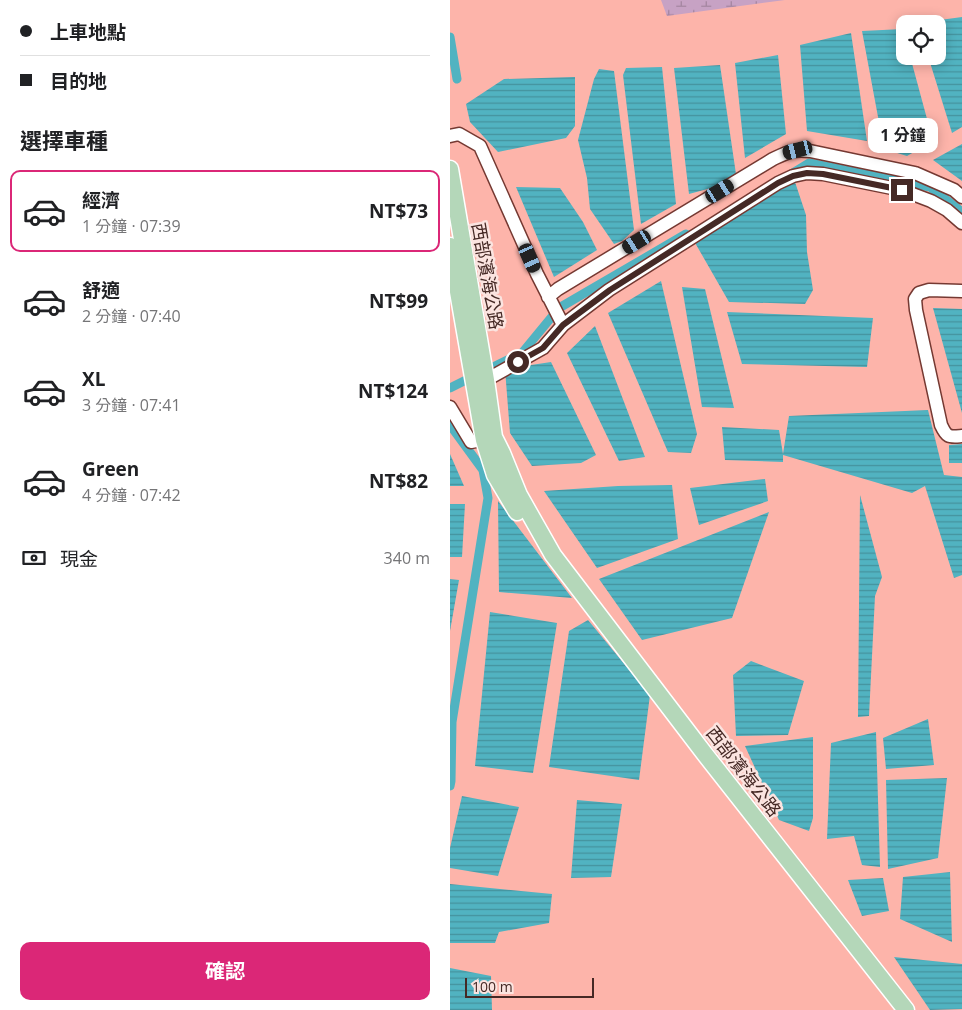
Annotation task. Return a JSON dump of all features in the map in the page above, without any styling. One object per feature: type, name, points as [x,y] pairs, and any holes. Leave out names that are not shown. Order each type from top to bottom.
[{"type":"main road","name":"西部濱海公路","points":[[450,169],[486,380],[489,438]]},
{"type":"main road","name":"西部濱海公路","points":[[450,246],[489,438],[502,453],[519,495],[553,555],[906,1010]]},
{"type":"street","points":[[450,136],[459,134],[480,146],[537,274],[561,321]]},
{"type":"street","points":[[550,299],[558,289],[773,159],[788,152],[798,150],[810,151],[915,173],[954,190],[962,197]]},
{"type":"street","points":[[486,380],[543,348],[561,321],[778,183],[793,176],[807,173],[823,174],[902,190],[931,201],[947,210],[962,223]]},
{"type":"street","points":[[962,291],[929,290],[918,293],[915,299],[941,425],[945,434],[950,437],[962,436]]},
{"type":"street","points":[[450,407],[471,442],[489,438]]},
{"type":"green space","points":[[661,0],[785,0],[667,16]]},
{"type":"water","points":[[962,17],[962,127],[952,133],[931,65],[946,65],[946,19]]},
{"type":"water","points":[[896,29],[896,65],[912,65],[933,141],[907,156],[884,149],[862,31]]},
{"type":"water","points":[[851,33],[867,141],[807,131],[800,45]]},
{"type":"water","points":[[778,55],[786,134],[745,158],[735,63]]},
{"type":"water","points":[[720,65],[737,181],[689,194],[674,68]]},
{"type":"water","points":[[662,67],[676,204],[641,224],[623,75],[626,68]]},
{"type":"water","points":[[599,69],[614,71],[634,230],[622,241],[614,244],[590,209],[587,178],[578,140],[594,79]]},
{"type":"water","points":[[575,77],[575,126],[566,138],[498,152],[470,122],[466,104],[504,79]]},
{"type":"water","points":[[962,144],[962,181],[933,160]]},
{"type":"water","points":[[794,179],[806,215],[807,252],[813,290],[805,304],[729,302],[694,241]]},
{"type":"water","points":[[516,187],[560,188],[583,222],[597,250],[554,277]]},
{"type":"water","points":[[661,281],[697,434],[691,453],[668,452],[608,313]]},
{"type":"water","points":[[682,287],[705,289],[734,408],[702,407]]},
{"type":"water","points":[[933,308],[962,309],[962,413]]},
{"type":"water","points":[[727,312],[873,318],[867,367],[742,364]]},
{"type":"water","points":[[595,326],[645,457],[619,461],[567,353]]},
{"type":"water","points":[[551,362],[596,455],[581,463],[532,466],[510,433],[505,369]]},
{"type":"water","points":[[928,410],[944,475],[962,477],[962,575],[954,578],[925,486],[912,493],[783,455],[783,462],[725,460],[722,427],[779,430],[783,454],[789,416]]},
{"type":"water","points":[[962,444],[962,463],[949,463],[949,445]]},
{"type":"water","points":[[450,454],[464,486],[450,486]]},
{"type":"water","points":[[765,479],[768,501],[699,525],[690,488]]},
{"type":"water","points":[[672,485],[678,539],[597,568],[544,491],[618,486]]},
{"type":"water","points":[[860,495],[882,577],[875,596],[869,716],[858,717]]},
{"type":"water","points":[[498,501],[572,598],[499,592]]},
{"type":"water","points":[[450,504],[465,504],[462,557],[450,557]]},
{"type":"water","points":[[769,512],[732,618],[642,640],[599,579]]},
{"type":"water","points":[[450,579],[459,580],[450,631]]},
{"type":"water","points":[[490,612],[557,623],[533,773],[475,766]]},
{"type":"water","points":[[588,620],[650,695],[639,780],[549,767],[569,631]]},
{"type":"water","points":[[751,661],[804,681],[788,735],[736,736],[733,675]]},
{"type":"water","points":[[928,719],[934,765],[886,769],[883,738]]},
{"type":"water","points":[[876,732],[880,867],[862,865],[854,836],[827,839],[831,743]]},
{"type":"water","points":[[813,737],[813,818],[809,831],[779,820],[745,746]]},
{"type":"water","points":[[947,778],[938,858],[888,869],[886,780]]},
{"type":"water","points":[[462,796],[519,807],[498,876],[450,868],[450,848]]},
{"type":"water","points":[[577,800],[622,804],[611,877],[571,878]]},
{"type":"water","points":[[950,872],[952,942],[900,919],[903,877]]},
{"type":"water","points":[[883,878],[889,911],[862,916],[848,880]]},
{"type":"water","points":[[450,884],[552,894],[549,923],[499,932],[495,943],[450,943]]},
{"type":"water","points":[[894,957],[962,964],[962,1009],[930,1010]]},
{"type":"water","points":[[450,968],[491,976],[492,1010],[450,1010]]},
{"type":"waterway","points":[[450,37],[457,79]]},
{"type":"waterway","points":[[791,174],[809,163],[930,187],[962,212]]},
{"type":"waterway","points":[[491,368],[522,353],[559,308],[686,234]]},
{"type":"waterway","points":[[450,388],[466,380]]},
{"type":"waterway","points":[[450,425],[483,470],[488,498],[452,722],[450,786]]},
{"type":"route","points":[[518,362],[543,348],[563,325],[610,290],[778,183],[793,176],[807,173],[823,174],[902,190]]}]
